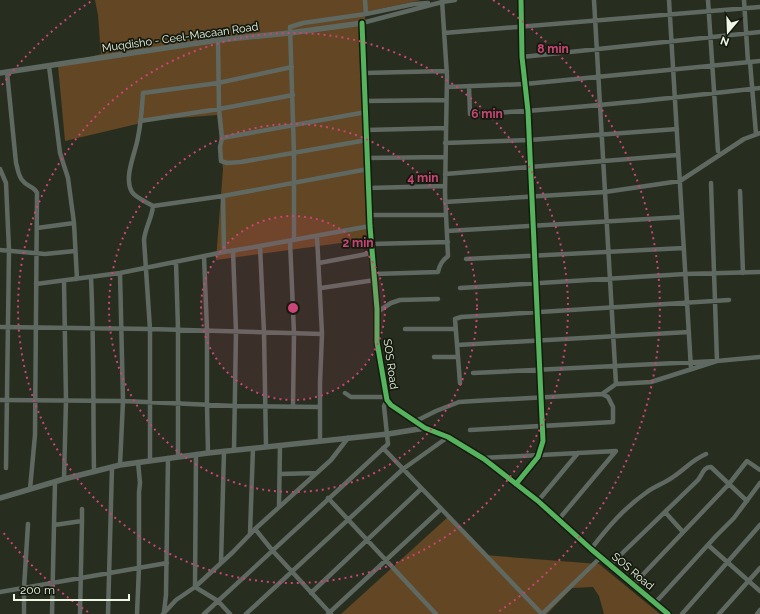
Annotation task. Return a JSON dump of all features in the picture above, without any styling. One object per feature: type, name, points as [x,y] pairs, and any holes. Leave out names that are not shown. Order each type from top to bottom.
[{"type":"street","points":[[365,0],[366,14]]},
{"type":"street","points":[[293,407],[294,333],[292,240],[294,154],[290,27],[303,23],[366,14],[414,4],[455,0]]},
{"type":"street","points":[[516,484],[538,455],[543,441],[528,111],[522,57],[521,0]]},
{"type":"street","points":[[594,0],[616,384]]},
{"type":"street","points":[[669,0],[691,369]]},
{"type":"street","points":[[708,0],[718,151]]},
{"type":"street","points":[[445,202],[532,198],[605,192],[680,181],[744,139],[758,134],[749,62],[744,0]]},
{"type":"street","points":[[362,24],[442,1]]},
{"type":"street","points":[[374,274],[438,272],[439,264],[448,256],[445,202],[447,71],[442,1]]},
{"type":"street","points":[[444,33],[760,7]]},
{"type":"street","name":"Muqdisho - Ceel-Macaan Road","points":[[0,73],[218,40],[362,24]]},
{"type":"street","name":"SOS Road","points":[[362,24],[369,215],[377,312],[377,342],[386,398],[391,405],[425,428],[448,437],[482,458],[516,484],[538,501],[591,549],[668,614]]},
{"type":"street","points":[[522,57],[760,32]]},
{"type":"street","points":[[218,40],[219,109],[222,138],[220,147],[221,160],[227,163],[241,162],[294,154],[367,140]]},
{"type":"street","points":[[447,86],[525,84],[760,61]]},
{"type":"street","points":[[49,66],[60,153],[68,178],[74,223],[77,280]]},
{"type":"street","points":[[292,67],[218,83],[143,93],[138,138],[130,169],[129,181],[132,192],[153,206],[223,196],[368,169]]},
{"type":"street","points":[[364,72],[447,71]]},
{"type":"street","points":[[7,72],[16,162],[19,176],[23,182],[35,188],[37,193],[36,400],[35,435],[30,489]]},
{"type":"street","points":[[469,86],[470,114],[600,105],[760,88]]},
{"type":"street","points":[[140,121],[293,96]]},
{"type":"street","points":[[365,101],[446,100]]},
{"type":"street","points":[[222,138],[366,112]]},
{"type":"street","points":[[366,130],[445,128]]},
{"type":"street","points":[[445,143],[529,140],[677,129]]},
{"type":"street","points":[[445,174],[678,155]]},
{"type":"street","points":[[367,158],[445,157]]},
{"type":"street","points":[[0,169],[7,187],[8,327],[6,468]]},
{"type":"street","points":[[711,183],[717,361]]},
{"type":"street","points":[[368,188],[445,186]]},
{"type":"street","points":[[740,191],[743,273]]},
{"type":"street","points":[[223,196],[224,252]]},
{"type":"street","points":[[150,461],[150,329],[145,231],[152,215],[153,206]]},
{"type":"street","points":[[369,215],[446,215]]},
{"type":"street","points":[[447,231],[682,217]]},
{"type":"street","points":[[37,228],[74,223]]},
{"type":"street","points":[[36,284],[77,280],[120,273],[224,252],[370,226]]},
{"type":"street","points":[[318,236],[322,334],[320,441]]},
{"type":"street","points":[[371,244],[448,242]]},
{"type":"street","points":[[260,246],[264,332],[266,446]]},
{"type":"street","points":[[466,259],[684,248]]},
{"type":"street","points":[[0,250],[45,254],[75,252]]},
{"type":"street","points":[[233,251],[236,331],[234,450]]},
{"type":"street","points":[[319,263],[372,253]]},
{"type":"street","points":[[204,256],[207,330],[208,453]]},
{"type":"street","points":[[176,262],[178,329],[178,457]]},
{"type":"street","points":[[460,288],[610,280],[685,274],[760,272]]},
{"type":"street","points":[[120,273],[122,401],[120,465]]},
{"type":"street","points":[[91,277],[93,328],[92,401],[94,472]]},
{"type":"street","points":[[321,288],[374,280]]},
{"type":"street","points":[[64,281],[66,400],[64,479]]},
{"type":"street","points":[[377,312],[391,303],[400,300],[438,299]]},
{"type":"street","points":[[460,383],[455,319],[461,317],[729,300]]},
{"type":"street","points":[[0,327],[178,329],[322,334]]},
{"type":"street","points":[[405,329],[456,329]]},
{"type":"street","points":[[457,345],[689,332]]},
{"type":"street","points":[[434,357],[458,357]]},
{"type":"street","points":[[473,373],[690,361],[717,361],[760,357]]},
{"type":"street","points":[[602,394],[616,384],[651,382],[717,361]]},
{"type":"street","points":[[204,614],[388,444],[384,406],[386,398],[351,397],[345,393]]},
{"type":"street","points":[[416,421],[436,410],[459,402],[602,394],[607,395],[613,407],[613,422],[470,430]]},
{"type":"street","points":[[0,400],[122,401],[235,406],[320,407]]},
{"type":"street","points":[[0,498],[64,479],[138,462],[266,446],[388,434],[425,428]]},
{"type":"street","points":[[246,614],[403,469],[448,437]]},
{"type":"street","points":[[163,614],[176,600],[194,587],[221,563],[255,529],[331,460],[348,438]]},
{"type":"street","points":[[279,507],[280,445]]},
{"type":"street","points":[[250,534],[253,448]]},
{"type":"street","points":[[383,448],[542,614],[601,557]]},
{"type":"street","points":[[221,563],[224,451]]},
{"type":"street","points":[[482,458],[616,451],[559,519]]},
{"type":"street","points":[[538,501],[578,453]]},
{"type":"street","points":[[194,587],[196,454]]},
{"type":"street","points":[[591,549],[624,510],[647,491],[672,478],[695,459],[706,454]]},
{"type":"street","points":[[163,614],[166,595],[168,458]]},
{"type":"street","points":[[633,585],[729,484],[747,461],[760,470]]},
{"type":"street","points":[[137,614],[140,483],[138,462]]},
{"type":"street","points":[[610,565],[698,480],[704,470],[709,466],[747,501]]},
{"type":"street","points":[[108,614],[112,467]]},
{"type":"street","points":[[280,474],[317,473]]},
{"type":"street","points":[[52,614],[55,482]]},
{"type":"street","points":[[655,603],[734,518],[760,483]]},
{"type":"street","points":[[311,593],[422,489]]},
{"type":"street","points":[[328,498],[436,614]]},
{"type":"street","points":[[80,614],[82,577],[82,509]]},
{"type":"street","points":[[255,529],[272,550],[330,613],[441,509]]},
{"type":"street","points":[[665,512],[683,532]]},
{"type":"street","points":[[54,525],[82,521]]},
{"type":"street","points":[[24,614],[28,524]]},
{"type":"street","points":[[682,614],[760,525]]},
{"type":"street","points":[[708,545],[760,591]]},
{"type":"street","points":[[0,592],[167,563]]},
{"type":"street","points":[[719,614],[760,568]]},
{"type":"street","points":[[194,587],[218,601],[230,614]]},
{"type":"street","points":[[757,614],[760,610]]},
{"type":"shaded area","points":[[95,0],[421,0],[365,12],[370,239],[216,260],[223,169],[217,115],[154,120],[65,141],[58,66],[101,54],[98,15]]},
{"type":"shaded area","points":[[449,516],[484,555],[599,564],[660,614],[604,614],[599,596],[593,587],[572,588],[547,614],[341,614]]},
{"type":"cycle path","points":[[516,484],[538,457],[543,441],[528,111],[522,57],[521,0]]},
{"type":"cycle path","points":[[362,23],[370,226],[377,309],[377,342],[387,400],[391,405],[425,428],[448,437],[484,459],[538,501],[591,549],[668,614]]}]
